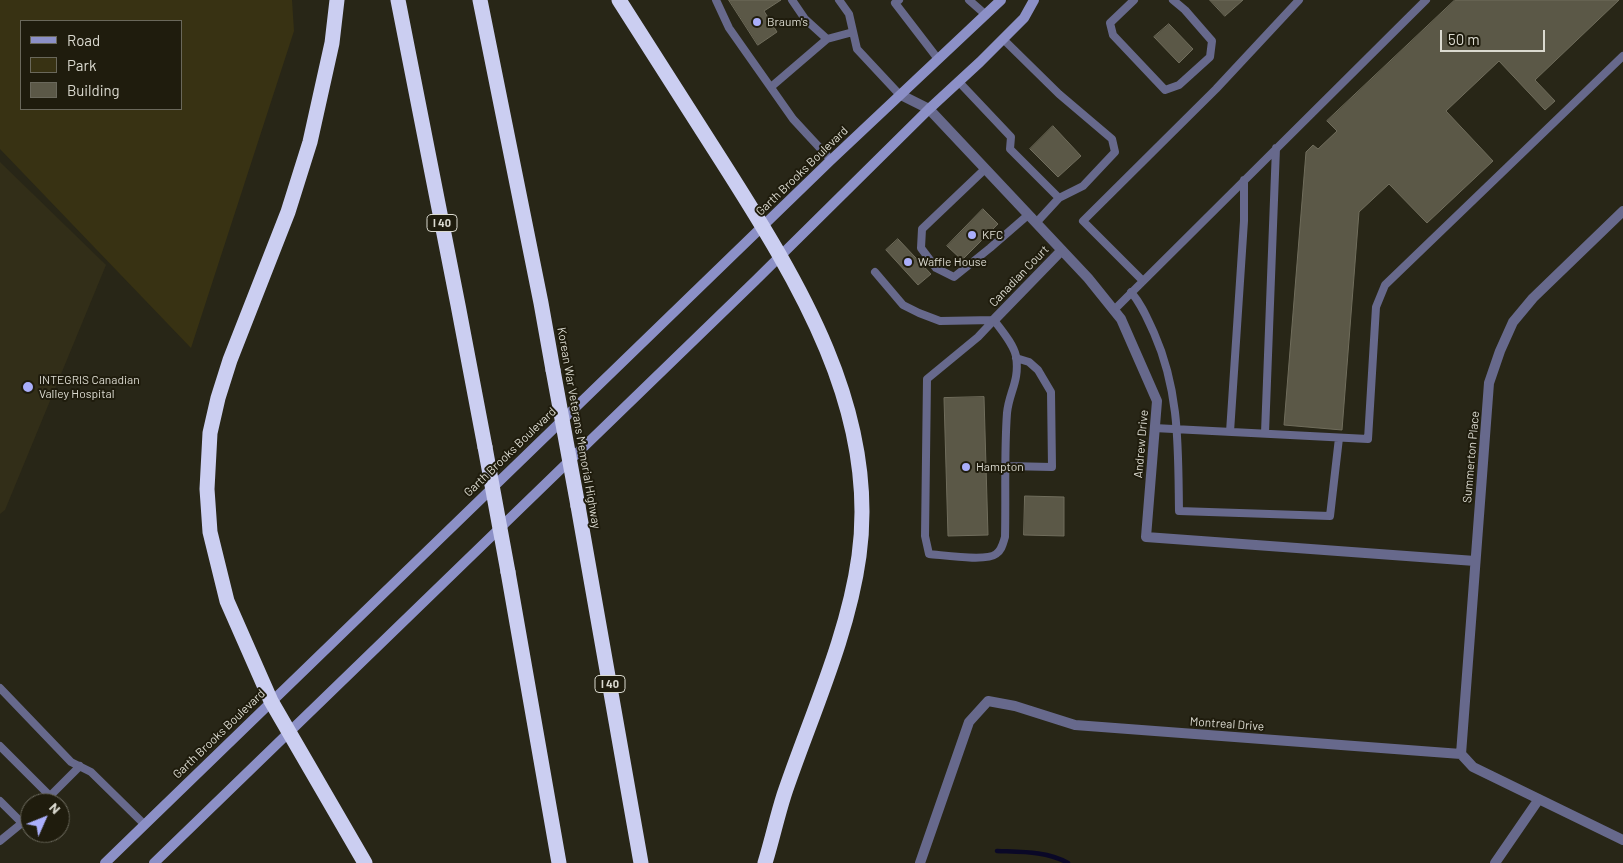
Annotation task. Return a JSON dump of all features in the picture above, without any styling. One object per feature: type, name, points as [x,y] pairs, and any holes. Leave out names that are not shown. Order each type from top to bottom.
[{"type":"highway","points":[[337,0],[332,43],[310,142],[288,212],[230,360],[218,398],[210,433],[207,489],[210,532],[227,601],[272,700],[365,863]]},
{"type":"highway","name":"I 40","points":[[398,0],[508,572],[559,863]]},
{"type":"highway","name":"Korean War Veterans Memorial Highway","points":[[480,0],[542,303],[641,863]]},
{"type":"highway","points":[[619,0],[763,226],[812,317],[834,365],[850,414],[860,461],[862,512],[859,557],[848,606],[833,659],[784,797],[765,863]]},
{"type":"street","name":"Garth Brooks Boulevard","points":[[105,863],[899,94],[1001,0]]},
{"type":"street","points":[[154,863],[780,257],[929,109],[1004,39],[1024,18],[1034,0]]},
{"type":"street","name":"Andrew Drive","points":[[899,94],[929,109],[1088,278],[1121,319],[1157,401],[1146,537],[1475,561]]},
{"type":"street","name":"Summerton Place","points":[[1461,754],[1489,383],[1513,322],[1533,298],[1623,211]]},
{"type":"street","name":"Canadian Court","points":[[994,320],[1061,251]]},
{"type":"street","name":"Montreal Drive","points":[[920,863],[969,722],[988,701],[1015,706],[1075,725],[1461,754]]},
{"type":"street","points":[[1461,754],[1473,767],[1623,840]]},
{"type":"street","points":[[1495,863],[1539,799]]},
{"type":"lane","points":[[716,0],[729,28],[771,87],[794,119],[831,160]]},
{"type":"lane","points":[[792,0],[805,19],[827,39]]},
{"type":"lane","points":[[839,0],[849,14],[857,48],[899,94]]},
{"type":"lane","points":[[899,0],[895,3],[938,59]]},
{"type":"lane","points":[[969,0],[986,15]]},
{"type":"lane","points":[[1130,1],[1110,23],[1113,35],[1164,90],[1179,85],[1210,57],[1212,41],[1185,10],[1173,0]]},
{"type":"lane","points":[[1143,281],[1083,221],[1216,89],[1299,0]]},
{"type":"lane","points":[[1114,310],[1426,0]]},
{"type":"lane","points":[[771,87],[827,39],[853,32]]},
{"type":"lane","points":[[1004,39],[1059,94],[1112,139],[1115,152],[1083,186],[1059,198],[1036,223]]},
{"type":"lane","points":[[1154,428],[1368,439],[1376,307],[1385,285],[1623,56]]},
{"type":"lane","points":[[959,82],[1011,138],[1010,149],[1059,198]]},
{"type":"lane","points":[[1265,434],[1276,148]]},
{"type":"lane","points":[[985,170],[922,230],[921,248],[936,268],[954,277],[1028,215]]},
{"type":"lane","points":[[1230,432],[1244,221],[1244,180]]},
{"type":"lane","points":[[876,272],[903,305],[919,313],[940,321],[994,320]]},
{"type":"lane","points":[[1131,292],[1141,305],[1163,354],[1172,383],[1178,429],[1179,511],[1330,516],[1339,438]]},
{"type":"lane","points":[[994,320],[1011,345],[1016,358],[1016,384],[1007,411],[1005,537],[1001,549],[995,556],[985,558],[929,554],[925,536],[927,379],[978,337],[994,320]]},
{"type":"lane","points":[[1006,466],[1052,467],[1051,392],[1038,370],[1029,362],[1016,358]]},
{"type":"lane","points":[[0,688],[71,762],[91,772],[144,824]]},
{"type":"lane","points":[[0,746],[47,793]]},
{"type":"lane","points":[[53,793],[80,766]]},
{"type":"lane","points":[[0,800],[20,821]]},
{"type":"lane","points":[[0,841],[20,825]]},
{"type":"shaded area","name":"INTEGRIS Canadian Valley Hospital","points":[[0,162],[106,265],[5,510],[0,514]]},
{"type":"green space","points":[[0,0],[292,0],[294,31],[191,348],[0,149]]},
{"type":"building","name":"Braum's","points":[[729,0],[781,0],[764,11],[777,32],[758,45]]},
{"type":"building","points":[[1210,0],[1243,0],[1225,16]]},
{"type":"building","points":[[1455,0],[1619,0],[1535,80],[1555,101],[1545,110],[1499,61],[1446,111],[1493,161],[1427,223],[1389,184],[1359,212],[1342,430],[1284,425],[1306,152],[1313,145],[1318,149],[1337,131],[1327,121]]},
{"type":"building","points":[[1169,24],[1193,49],[1179,63],[1154,37]]},
{"type":"building","points":[[1053,126],[1081,156],[1058,177],[1030,149]]},
{"type":"building","name":"KFC","points":[[983,209],[998,224],[962,260],[947,246]]},
{"type":"building","name":"Waffle House","points":[[898,239],[931,274],[918,285],[886,250]]},
{"type":"building","name":"Hampton","points":[[984,397],[988,535],[948,536],[944,398]]},
{"type":"building","points":[[1025,496],[1064,497],[1064,536],[1024,535]]},
{"type":"waterway","points":[[997,851],[1042,854],[1068,863]]},
{"type":"place","name":"Braum's","points":[[757,22]]},
{"type":"place","name":"KFC","points":[[972,235]]},
{"type":"place","name":"Waffle House","points":[[908,262]]},
{"type":"place","name":"INTEGRIS Canadian Valley Hospital","points":[[28,387]]},
{"type":"place","name":"Hampton","points":[[966,467]]}]
